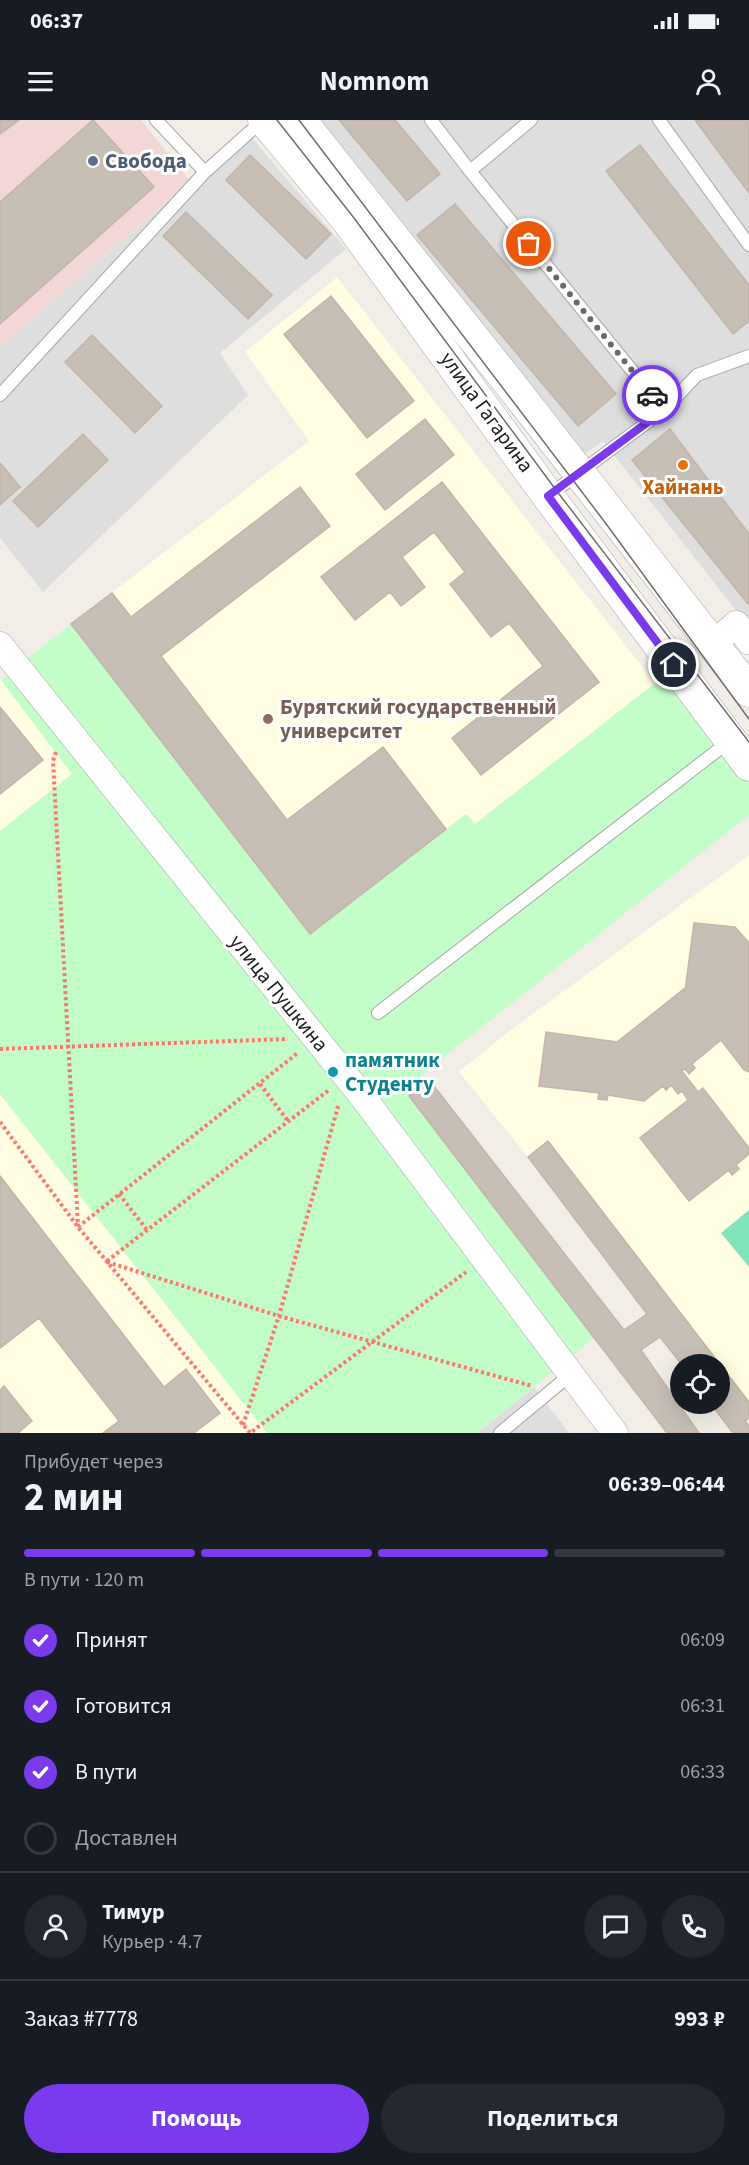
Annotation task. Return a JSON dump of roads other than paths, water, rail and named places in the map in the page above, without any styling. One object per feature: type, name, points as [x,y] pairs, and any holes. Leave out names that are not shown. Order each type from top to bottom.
[{"type":"street","name":"улица Гагарина","points":[[263,120],[348,221],[548,496],[735,736],[749,765]]},
{"type":"street","name":"улица Гагарина","points":[[300,120],[749,691]]},
{"type":"street","points":[[712,645],[736,624],[749,641]]},
{"type":"street","name":"улица Пушкина","points":[[0,645],[347,1076],[615,1433]]},
{"type":"lane","points":[[156,120],[205,172]]},
{"type":"lane","points":[[0,395],[205,172],[263,120]]},
{"type":"lane","points":[[431,120],[664,410]]},
{"type":"lane","points":[[470,171],[531,120]]},
{"type":"lane","points":[[659,120],[749,245]]},
{"type":"lane","points":[[548,496],[664,410],[697,375],[749,356]]},
{"type":"lane","points":[[378,1013],[735,736]]},
{"type":"lane","points":[[500,1433],[564,1380]]},
{"type":"tram line","points":[[277,120],[354,218],[556,490],[749,742]]},
{"type":"tram line","points":[[299,120],[604,521],[749,719]]},
{"type":"place","name":"Свобода","points":[[93,161]]},
{"type":"place","name":"Хайнань","points":[[683,465]]},
{"type":"place","name":"Бурятский государственный университет","points":[[268,719]]},
{"type":"place","name":"памятник Студенту","points":[[333,1072]]}]
